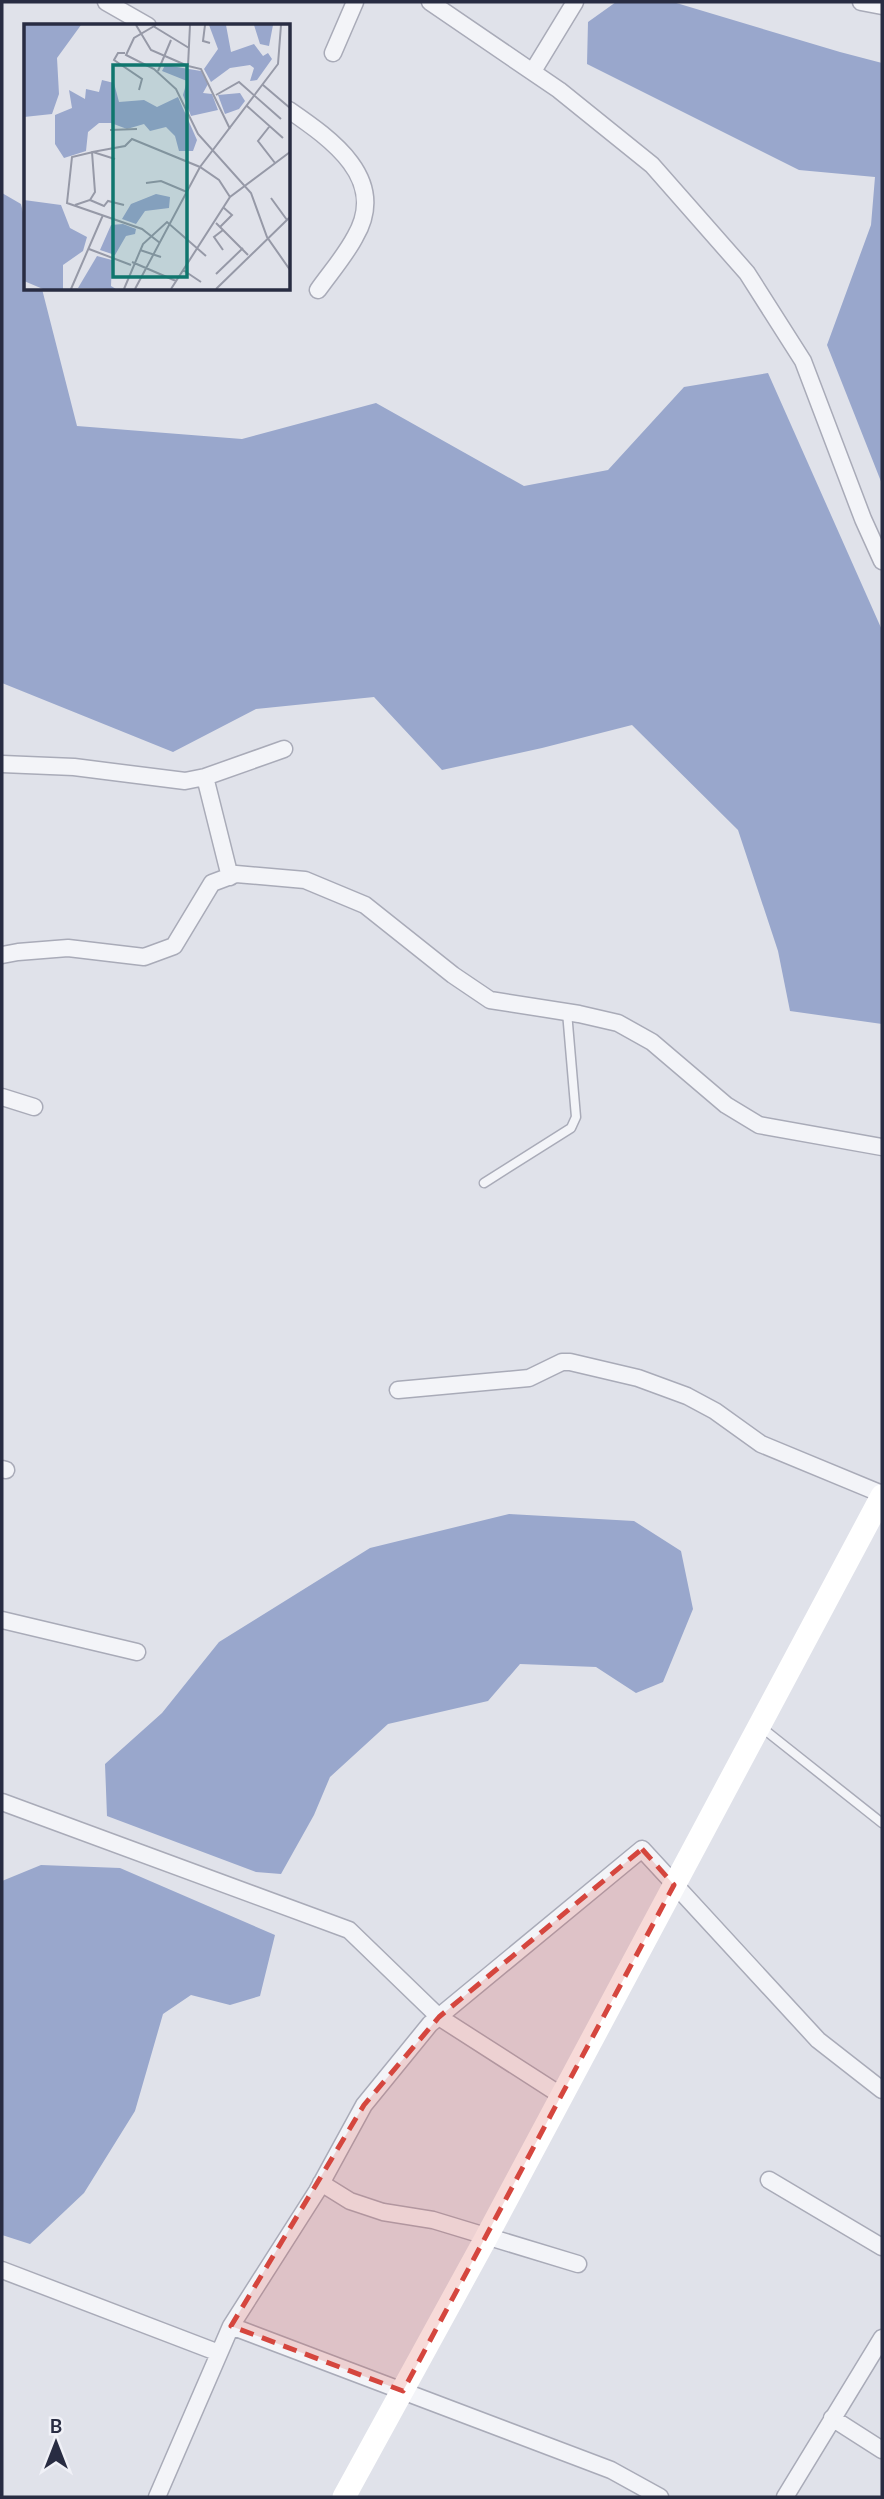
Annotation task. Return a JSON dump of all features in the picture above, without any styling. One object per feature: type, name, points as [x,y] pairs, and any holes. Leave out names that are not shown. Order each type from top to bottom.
[{"type":"street","points":[[106,2],[144,24]]},
{"type":"street","points":[[333,53],[355,2]]},
{"type":"street","points":[[430,2],[559,90],[652,165],[747,273],[803,361],[863,519],[882,561]]},
{"type":"street","points":[[533,71],[575,2]]},
{"type":"street","points":[[860,2],[882,6]]},
{"type":"street","points":[[291,115],[350,160],[363,185],[364,217],[356,236],[318,290]]},
{"type":"street","points":[[2,764],[74,767],[185,781],[205,777],[285,748]]},
{"type":"street","points":[[205,777],[230,877]]},
{"type":"street","points":[[2,955],[68,948],[144,957],[174,946],[212,883],[236,874],[305,880],[365,905],[453,975],[490,1000],[618,1023],[652,1042],[726,1105],[759,1125],[882,1147]]},
{"type":"street","points":[[2,1097],[34,1107]]},
{"type":"street","points":[[344,2497],[486,2238],[882,1495],[761,1444],[715,1411],[687,1396],[638,1378],[570,1362],[562,1362],[529,1378],[398,1390]]},
{"type":"street","points":[[2,1620],[137,1652]]},
{"type":"street","points":[[2,1802],[349,1930],[439,2017],[562,2096]]},
{"type":"street","points":[[157,2497],[231,2326],[321,2183],[364,2105],[430,2024],[642,1849],[818,2040],[882,2090]]},
{"type":"street","points":[[769,2180],[882,2247]]},
{"type":"street","points":[[321,2183],[350,2201],[383,2212],[433,2220],[578,2264]]},
{"type":"street","points":[[2,2270],[219,2353]]},
{"type":"street","points":[[231,2326],[611,2470],[660,2497]]},
{"type":"street","points":[[785,2497],[882,2337]]},
{"type":"street","points":[[832,2418],[882,2450]]},
{"type":"lane","points":[[484,1183],[574,1124],[576,1117],[567,1012]]},
{"type":"lane","points":[[759,1726],[882,1823]]},
{"type":"highlighted area","points":[[642,1849],[674,1885],[403,2391],[231,2326],[364,2105],[439,2017]]},
{"type":"water","points":[[616,2],[673,2],[882,63],[882,484],[827,345],[871,225],[875,177],[799,170],[587,64],[588,22]]},
{"type":"water","points":[[2,193],[21,204],[24,217],[24,290],[42,290],[77,426],[242,439],[376,403],[524,486],[608,470],[684,387],[768,373],[882,630],[882,1024],[790,1011],[778,951],[738,830],[632,725],[442,770],[374,697],[256,709],[173,752],[2,683]]},
{"type":"water","points":[[509,1514],[634,1521],[681,1551],[693,1609],[663,1682],[636,1693],[596,1667],[520,1664],[488,1701],[388,1724],[330,1777],[314,1815],[281,1874],[256,1872],[107,1816],[105,1764],[162,1713],[219,1642],[370,1548]]},
{"type":"water","points":[[41,1865],[120,1868],[275,1935],[260,1996],[230,2005],[191,1995],[163,2014],[135,2111],[84,2193],[30,2244],[2,2235],[2,1881]]}]
